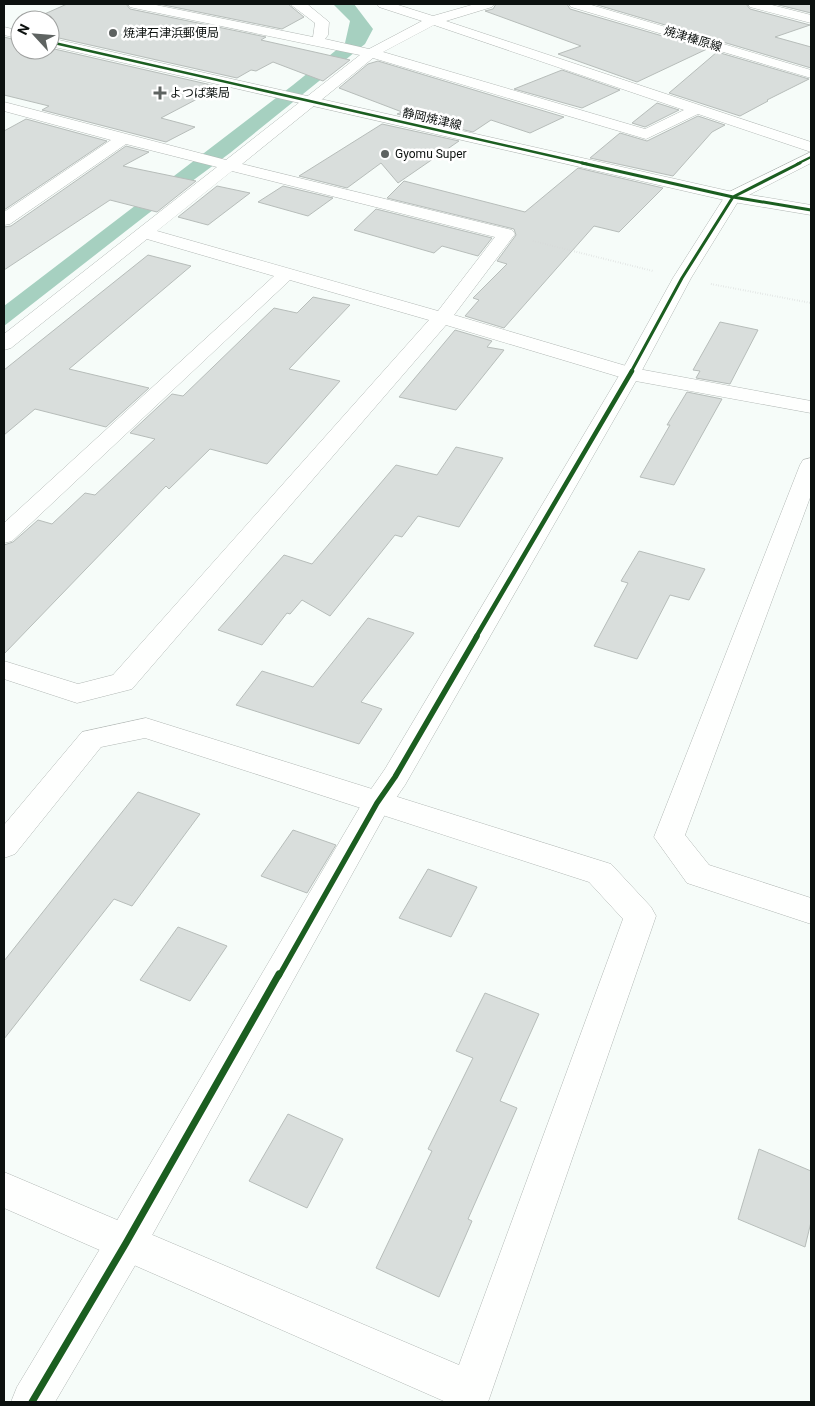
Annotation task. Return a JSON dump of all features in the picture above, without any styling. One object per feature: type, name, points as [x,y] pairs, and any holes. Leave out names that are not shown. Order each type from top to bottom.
[{"type":"street","points":[[134,4],[367,52],[646,134],[697,108]]},
{"type":"street","points":[[296,4],[304,7],[322,22],[321,34],[317,42]]},
{"type":"street","points":[[383,4],[811,147]]},
{"type":"street","points":[[4,344],[145,233],[226,164],[367,52],[434,20],[488,4]]},
{"type":"street","name":"焼津榛原線","points":[[575,4],[811,74]]},
{"type":"street","points":[[754,4],[811,19]]},
{"type":"street","name":"静岡焼津線","points":[[60,44],[733,197],[811,210]]},
{"type":"street","points":[[4,106],[123,139],[506,234],[442,318],[122,682],[76,694],[4,670]]},
{"type":"street","points":[[4,220],[123,139]]},
{"type":"street","points":[[32,1402],[126,1244],[377,803],[400,768],[630,374],[682,278],[733,197],[811,157]]},
{"type":"street","points":[[145,233],[630,374],[811,407]]},
{"type":"street","points":[[4,536],[286,274]]},
{"type":"street","points":[[811,464],[670,837],[698,874],[811,911]]},
{"type":"street","points":[[4,846],[92,740],[146,728],[600,873],[640,916],[469,1397],[4,1190]]},
{"type":"path","points":[[506,234],[682,278],[811,303]]},
{"type":"shaded area","points":[[333,4],[354,4],[373,29],[365,44],[230,153],[149,213],[4,326],[4,306],[293,85],[345,43],[350,21]]},
{"type":"building","points":[[67,4],[126,4],[130,9],[266,37],[261,40],[350,60],[323,81],[273,62],[256,71],[251,70],[237,78],[60,38],[60,10],[54,10]]},
{"type":"building","points":[[159,4],[288,4],[304,17],[282,29]]},
{"type":"building","points":[[496,4],[567,4],[570,9],[707,49],[637,82],[558,54],[581,46],[485,11],[493,9]]},
{"type":"building","points":[[594,4],[746,4],[750,9],[810,25],[775,37],[811,47],[811,68]]},
{"type":"building","points":[[775,4],[811,4],[811,13]]},
{"type":"building","points":[[4,37],[10,38],[10,60],[60,60],[60,50],[220,87],[161,118],[195,127],[166,142],[42,110],[49,106],[4,95]]},
{"type":"building","points":[[717,52],[809,79],[740,116],[669,93]]},
{"type":"building","points":[[378,61],[564,117],[530,133],[491,120],[473,132],[397,114],[402,112],[339,88],[368,64]]},
{"type":"building","points":[[562,70],[620,90],[582,108],[514,89]]},
{"type":"building","points":[[657,103],[679,110],[645,127],[632,123]]},
{"type":"building","points":[[698,116],[725,125],[712,132],[673,176],[590,158],[620,133],[647,141]]},
{"type":"building","points":[[26,119],[107,141],[4,210],[4,131]]},
{"type":"building","points":[[382,124],[459,141],[398,183],[381,163],[347,188],[299,176]]},
{"type":"building","points":[[126,146],[149,152],[123,166],[196,181],[157,212],[110,200],[4,270],[4,227],[11,226]]},
{"type":"building","points":[[578,168],[663,188],[619,232],[594,226],[504,328],[465,316],[479,300],[473,298],[507,264],[497,261],[516,235],[514,229],[387,198],[404,181],[525,212]]},
{"type":"building","points":[[217,186],[250,193],[208,225],[178,217]]},
{"type":"building","points":[[283,186],[333,198],[308,216],[258,202]]},
{"type":"building","points":[[376,209],[492,238],[478,256],[442,246],[434,253],[354,230]]},
{"type":"building","points":[[148,255],[191,266],[69,369],[149,388],[106,427],[35,409],[4,435],[4,370]]},
{"type":"building","points":[[313,297],[350,305],[289,369],[340,381],[267,464],[210,449],[169,489],[166,486],[4,654],[4,545],[13,542],[38,520],[52,524],[85,493],[95,495],[155,439],[130,433],[172,394],[183,396],[274,308],[297,313]]},
{"type":"building","points":[[720,322],[758,330],[730,384],[696,378],[700,371],[693,370]]},
{"type":"building","points":[[455,330],[492,341],[487,347],[504,350],[456,410],[399,397]]},
{"type":"building","points":[[687,392],[722,399],[674,485],[640,477],[670,425],[667,425]]},
{"type":"building","points":[[456,447],[503,458],[459,527],[418,516],[402,537],[395,535],[330,616],[302,600],[290,614],[287,613],[262,645],[218,630],[284,555],[312,564],[396,465],[437,475]]},
{"type":"building","points":[[639,551],[705,569],[689,600],[670,595],[637,659],[594,646],[628,583],[621,581]]},
{"type":"building","points":[[368,618],[414,633],[361,702],[382,709],[359,744],[236,705],[262,671],[313,687]]},
{"type":"building","points":[[138,792],[200,814],[132,906],[114,899],[4,1039],[4,961]]},
{"type":"building","points":[[293,830],[336,845],[307,893],[261,876]]},
{"type":"building","points":[[428,869],[477,887],[451,937],[399,918]]},
{"type":"building","points":[[178,927],[227,946],[190,1001],[140,980]]},
{"type":"building","points":[[485,993],[539,1014],[500,1101],[517,1108],[468,1219],[472,1221],[439,1297],[376,1268],[432,1151],[428,1149],[473,1058],[456,1051]]},
{"type":"building","points":[[288,1114],[343,1139],[307,1208],[249,1181]]},
{"type":"building","points":[[759,1149],[811,1171],[811,1222],[805,1247],[738,1219]]},
{"type":"cycle path","points":[[60,44],[733,197],[811,210]]},
{"type":"cycle path","points":[[32,1402],[126,1243],[377,803],[395,777],[630,374],[682,278],[733,197],[811,157]]},
{"type":"place","name":"焼津石津浜郵便局","points":[[113,33]]},
{"type":"place","name":"よつば薬局","points":[[160,93]]},
{"type":"place","name":"Gyomu Super","points":[[385,154]]}]
